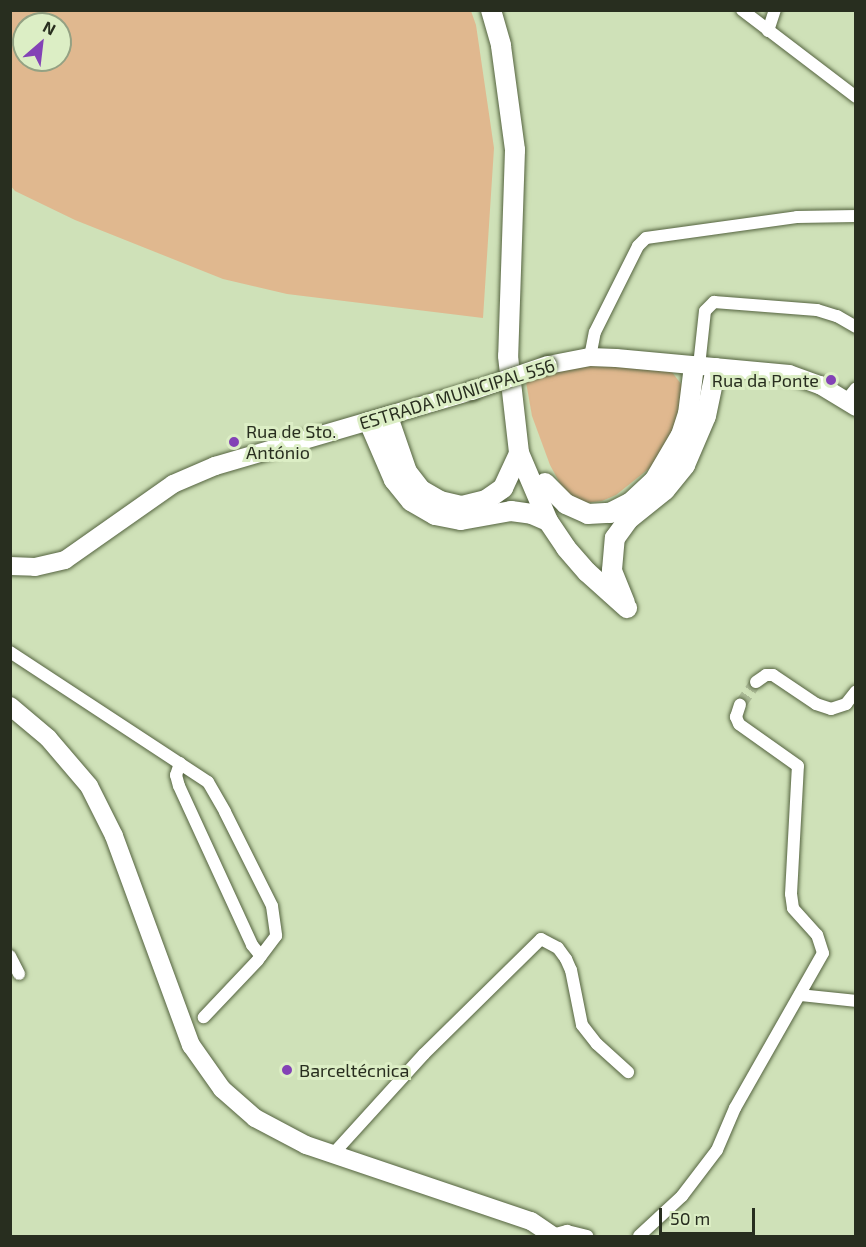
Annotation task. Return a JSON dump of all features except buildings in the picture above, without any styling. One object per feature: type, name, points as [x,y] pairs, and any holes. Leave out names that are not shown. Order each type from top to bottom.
[{"type":"main road","points":[[491,10],[501,46],[515,150],[508,356],[519,453],[548,521],[577,562],[627,608],[612,570],[615,538],[628,519],[665,490],[685,465],[706,416],[703,367]]},
{"type":"main road","name":"ESTRADA MUNICIPAL 556","points":[[10,566],[35,567],[65,560],[173,484],[215,466],[472,391],[548,365],[590,357],[789,374],[852,399]]},
{"type":"main road","points":[[545,483],[566,504],[588,514],[610,513],[630,503],[654,481],[670,458],[681,435],[703,367]]},
{"type":"main road","points":[[514,407],[563,521],[607,590]]},
{"type":"main road","points":[[379,419],[407,472],[421,490],[440,501],[462,506],[486,500],[503,488],[519,453]]},
{"type":"main road","points":[[379,419],[394,480],[411,501],[435,515],[461,520],[511,511],[532,514],[548,521]]},
{"type":"main road","points":[[10,706],[48,738],[88,786],[114,836],[191,1045],[222,1089],[255,1118],[306,1145],[531,1221],[553,1236]]},
{"type":"street","points":[[742,10],[855,97]]},
{"type":"street","points":[[768,31],[776,10]]},
{"type":"street","points":[[590,357],[596,332],[638,246],[646,238],[797,217],[855,216]]},
{"type":"street","points":[[703,367],[705,311],[706,307],[714,302],[817,310],[837,316],[855,327]]},
{"type":"street","points":[[10,652],[208,782],[272,906],[276,936],[261,956],[204,1017]]},
{"type":"street","points":[[756,682],[766,675],[773,675],[824,708],[831,709],[846,704],[855,691]]},
{"type":"street","points":[[639,1236],[682,1196],[717,1150],[735,1108],[823,953],[817,935],[793,908],[791,894],[798,766],[739,724],[736,717],[740,705]]},
{"type":"street","points":[[180,763],[176,775],[179,786],[252,945],[261,956]]},
{"type":"street","points":[[333,1154],[424,1054],[540,939],[558,948],[566,959],[571,970],[582,1025],[597,1044],[628,1072]]},
{"type":"street","points":[[10,956],[19,974]]},
{"type":"street","points":[[800,995],[855,1001]]},
{"type":"street","points":[[553,1236],[567,1231],[587,1236]]},
{"type":"shaded area","points":[[10,11],[471,11],[476,25],[494,148],[483,318],[287,294],[223,279],[75,220],[15,191],[10,185]]},
{"type":"shaded area","points":[[598,364],[672,372],[681,384],[683,399],[676,427],[651,467],[616,495],[602,501],[586,503],[573,497],[562,487],[550,465],[532,416],[526,382],[561,369]]},
{"type":"tunnel","points":[[740,705],[756,682]]},
{"type":"place","name":"Rua da Ponte","points":[[831,380]]},
{"type":"place","name":"Rua de Sto. António","points":[[234,442]]},
{"type":"place","name":"Barceltécnica","points":[[287,1070]]}]
